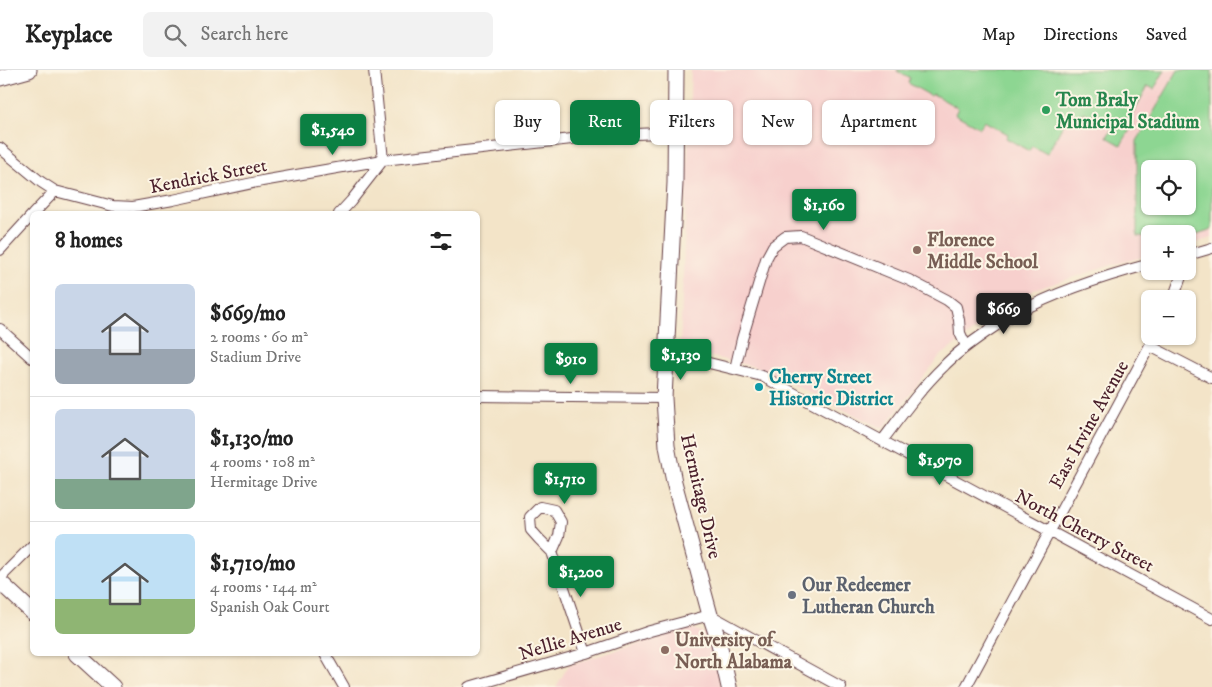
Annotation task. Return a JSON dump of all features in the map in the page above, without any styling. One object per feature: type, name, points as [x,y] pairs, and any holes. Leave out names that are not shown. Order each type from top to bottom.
[{"type":"street","points":[[0,78],[29,70]]},
{"type":"street","points":[[342,211],[383,160],[374,70]]},
{"type":"street","name":"Hermitage Drive","points":[[676,70],[676,100]]},
{"type":"street","name":"Kendrick Street","points":[[0,148],[41,182],[55,191],[136,210],[262,181],[383,160],[600,136],[650,133]]},
{"type":"street","name":"Hermitage Drive","points":[[676,145],[664,398],[667,446],[674,482],[718,639],[728,687]]},
{"type":"street","points":[[36,211],[55,191]]},
{"type":"street","points":[[0,250],[30,217]]},
{"type":"street","points":[[735,369],[766,259],[773,246],[784,238],[801,236],[909,280],[947,300],[956,307],[960,333],[966,346]]},
{"type":"street","points":[[1196,253],[1212,248]]},
{"type":"street","points":[[882,441],[929,381],[966,346],[1016,313],[1052,296],[1141,266]]},
{"type":"street","points":[[0,329],[30,356]]},
{"type":"street","points":[[1150,346],[1212,378]]},
{"type":"street","name":"East Irvine Avenue","points":[[966,687],[1150,346]]},
{"type":"street","name":"North Cherry Street","points":[[667,358],[709,363],[762,376],[1212,619]]},
{"type":"street","points":[[480,396],[664,398]]},
{"type":"street","points":[[0,578],[30,548]]},
{"type":"street","points":[[552,552],[586,653]]},
{"type":"street","points":[[0,582],[30,610]]},
{"type":"street","points":[[710,615],[841,687]]},
{"type":"street","name":"Nellie Avenue","points":[[469,687],[586,653],[650,631],[710,615]]},
{"type":"street","points":[[79,656],[113,687]]},
{"type":"street","points":[[326,656],[344,687]]},
{"type":"shaded area","name":"Florence Middle School","points":[[691,70],[1212,70],[1212,238],[1196,243],[1196,225],[1141,225],[1141,257],[1034,290],[939,357],[883,429],[759,368],[680,351],[688,145],[733,145],[733,100],[690,100]]},
{"type":"shaded area","name":"University of North Alabama","points":[[690,628],[710,635],[721,687],[556,687],[569,665]]},
{"type":"green space","name":"Tom Braly Municipal Stadium","points":[[897,70],[1165,70],[1154,89],[1148,86],[1129,120],[1134,123],[1121,145],[1107,137],[1112,128],[1084,112],[1078,122],[1068,116],[1047,154],[1032,146],[1029,151],[1006,138],[1008,134],[984,121],[980,128],[955,114],[958,108],[908,83],[910,78]]},
{"type":"green space","points":[[1178,70],[1212,70],[1212,229],[1196,234],[1196,225],[1141,225],[1141,236],[1137,236],[1137,141]]},
{"type":"place","name":"Tom Braly Municipal Stadium","points":[[1046,110]]},
{"type":"place","name":"Florence Middle School","points":[[917,250]]},
{"type":"place","name":"Cherry Street Historic District","points":[[759,387]]},
{"type":"place","name":"Our Redeemer Lutheran Church","points":[[792,595]]},
{"type":"place","name":"University of North Alabama","points":[[665,650]]}]
